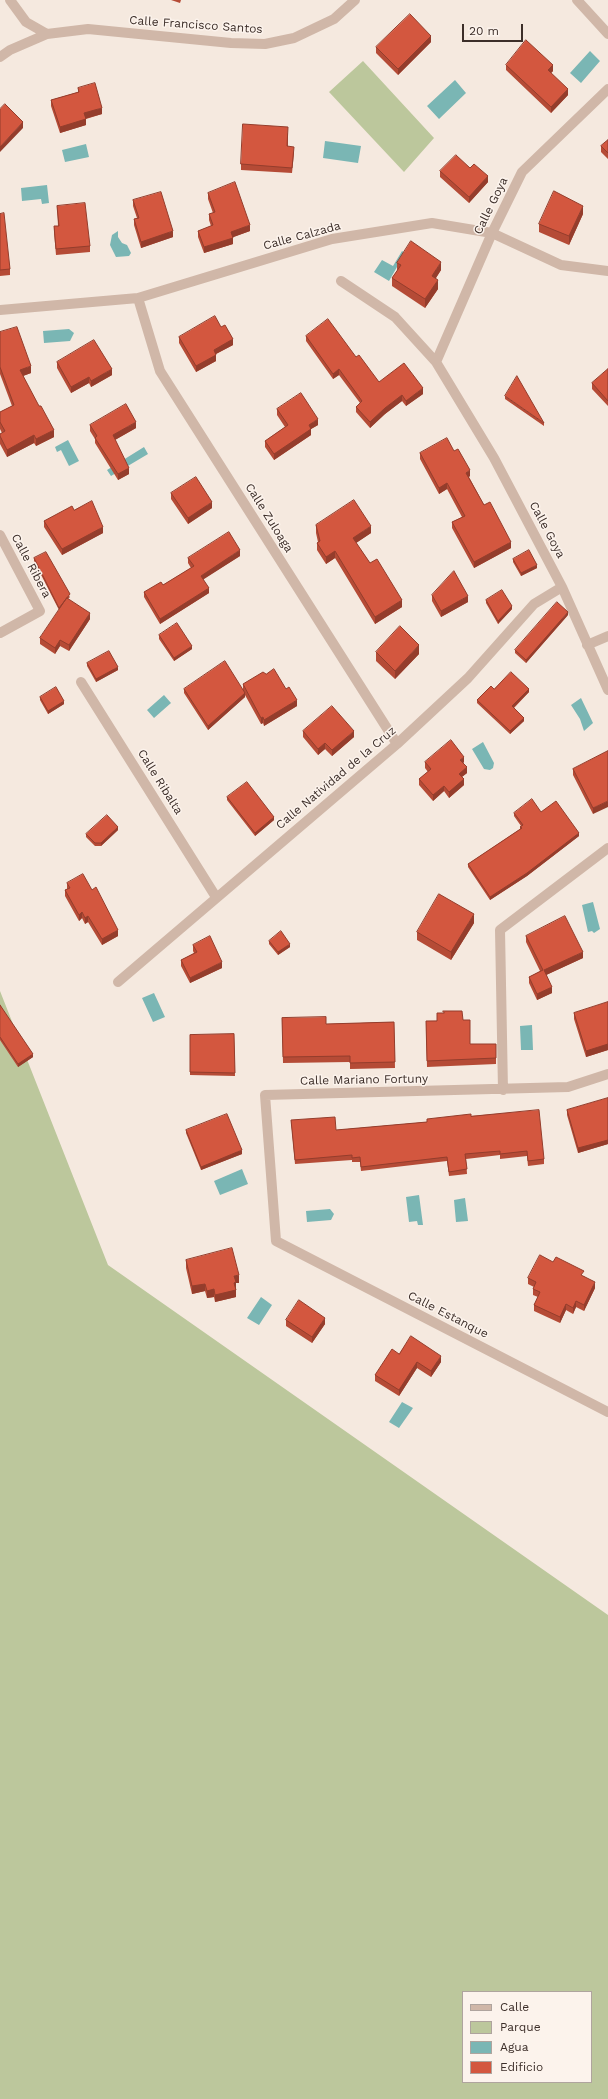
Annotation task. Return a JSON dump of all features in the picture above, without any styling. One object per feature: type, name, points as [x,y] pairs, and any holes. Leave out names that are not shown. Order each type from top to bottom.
[{"type":"street","points":[[10,0],[26,22],[47,34]]},
{"type":"street","name":"Calle Francisco Santos","points":[[0,57],[10,50],[47,34],[88,29],[231,43],[265,44],[294,38],[334,19],[355,0]]},
{"type":"street","points":[[577,0],[608,34]]},
{"type":"street","name":"Calle Goya","points":[[436,362],[492,233],[522,172],[608,89]]},
{"type":"street","name":"Calle Calzada","points":[[0,310],[138,298],[332,239],[432,223],[492,233],[561,265],[608,271]]},
{"type":"street","name":"Calle Goya","points":[[341,281],[395,317],[436,362],[494,458],[562,587],[608,690]]},
{"type":"street","name":"Calle Zuloaga","points":[[138,298],[160,371],[397,744]]},
{"type":"street","name":"Calle Ribera","points":[[0,535],[40,611],[0,633]]},
{"type":"street","name":"Calle Natividad de la Cruz","points":[[118,982],[397,744],[468,678],[534,604],[562,587]]},
{"type":"street","points":[[587,645],[608,636]]},
{"type":"street","name":"Calle Ribalta","points":[[81,682],[216,897]]},
{"type":"street","points":[[503,1090],[500,930],[608,848]]},
{"type":"street","name":"Calle Mariano Fortuny","points":[[276,1241],[265,1095],[503,1090],[568,1087],[608,1074]]},
{"type":"street","name":"Calle Estanque","points":[[276,1241],[608,1412]]},
{"type":"green space","points":[[363,61],[434,138],[404,172],[329,92]]},
{"type":"green space","points":[[0,991],[108,1265],[608,1615],[608,2099],[0,2099]]},
{"type":"water","points":[[590,51],[600,61],[581,83],[570,73]]},
{"type":"water","points":[[455,80],[466,93],[439,119],[427,106]]},
{"type":"water","points":[[325,141],[361,146],[358,163],[323,158]]},
{"type":"water","points":[[86,144],[89,157],[65,162],[62,150]]},
{"type":"water","points":[[47,185],[49,203],[42,204],[41,199],[22,201],[21,188]]},
{"type":"water","points":[[118,231],[118,237],[122,243],[127,245],[131,253],[129,256],[116,257],[110,245],[112,235]]},
{"type":"water","points":[[402,251],[405,253],[389,281],[374,272],[382,260],[393,266]]},
{"type":"water","points":[[69,329],[74,333],[70,341],[44,343],[43,331]]},
{"type":"water","points":[[68,440],[79,461],[69,466],[61,450],[57,452],[55,447]]},
{"type":"water","points":[[144,447],[148,454],[111,476],[107,470]]},
{"type":"water","points":[[164,695],[171,703],[154,718],[147,710]]},
{"type":"water","points":[[581,698],[593,723],[584,731],[580,719],[571,705]]},
{"type":"water","points":[[483,742],[494,763],[493,768],[490,770],[484,769],[472,749]]},
{"type":"water","points":[[593,902],[600,929],[594,933],[592,931],[588,932],[582,905]]},
{"type":"water","points":[[154,993],[165,1017],[153,1022],[142,998]]},
{"type":"water","points":[[532,1025],[533,1050],[521,1050],[520,1026]]},
{"type":"water","points":[[242,1169],[248,1184],[220,1195],[214,1181]]},
{"type":"water","points":[[419,1195],[423,1225],[418,1225],[417,1221],[409,1222],[406,1197]]},
{"type":"water","points":[[465,1198],[468,1221],[456,1222],[454,1200]]},
{"type":"water","points":[[330,1209],[334,1214],[331,1220],[307,1222],[306,1211]]},
{"type":"water","points":[[261,1297],[272,1305],[259,1325],[247,1318]]},
{"type":"water","points":[[402,1402],[413,1408],[399,1428],[389,1422]]},
{"type":"building","points":[[410,14],[431,36],[398,69],[376,47]]},
{"type":"building","points":[[526,40],[553,65],[548,70],[568,89],[551,107],[506,65]]},
{"type":"building","points":[[95,83],[102,108],[84,113],[86,119],[60,127],[51,100],[79,92],[78,88]]},
{"type":"building","points":[[5,104],[23,122],[0,147],[0,109]]},
{"type":"building","points":[[243,124],[288,127],[287,146],[294,147],[292,168],[241,164]]},
{"type":"building","points":[[608,140],[608,153],[601,146]]},
{"type":"building","points":[[456,155],[470,168],[474,164],[488,176],[469,197],[440,171]]},
{"type":"building","points":[[235,182],[250,225],[231,232],[233,238],[204,247],[198,231],[213,225],[209,214],[215,212],[208,193]]},
{"type":"building","points":[[554,191],[583,206],[569,236],[539,224]]},
{"type":"building","points":[[161,192],[173,231],[141,242],[134,219],[139,218],[133,200]]},
{"type":"building","points":[[85,203],[90,246],[56,249],[54,226],[59,226],[57,206]]},
{"type":"building","points":[[4,213],[10,269],[0,270],[0,214]]},
{"type":"building","points":[[411,241],[441,262],[432,276],[438,280],[425,299],[392,278],[401,265],[397,263]]},
{"type":"building","points":[[215,316],[221,327],[225,325],[233,339],[214,350],[216,355],[196,366],[179,337]]},
{"type":"building","points":[[328,319],[356,357],[359,355],[379,382],[404,363],[423,388],[406,401],[402,395],[370,422],[356,407],[362,401],[339,369],[333,374],[306,336]]},
{"type":"building","points":[[17,327],[31,366],[20,370],[39,406],[41,406],[54,430],[36,439],[34,435],[7,450],[0,436],[0,434],[5,431],[0,422],[0,412],[14,405],[0,367],[0,332]]},
{"type":"building","points":[[94,340],[112,369],[91,381],[89,377],[71,387],[57,362]]},
{"type":"building","points":[[608,369],[608,401],[592,383]]},
{"type":"building","points":[[517,376],[544,423],[505,396]]},
{"type":"building","points":[[301,393],[318,419],[309,425],[311,429],[274,454],[265,441],[288,425],[277,409]]},
{"type":"building","points":[[126,404],[136,422],[113,435],[129,468],[118,474],[95,438],[97,436],[90,425]]},
{"type":"building","points":[[447,438],[454,451],[458,449],[470,470],[466,473],[484,505],[490,502],[511,542],[474,562],[452,522],[465,516],[447,483],[439,488],[420,453]]},
{"type":"building","points":[[196,477],[212,502],[188,518],[171,493]]},
{"type":"building","points":[[354,500],[371,526],[353,538],[370,563],[377,559],[402,600],[375,617],[335,551],[326,557],[317,543],[320,541],[316,525]]},
{"type":"building","points":[[92,501],[103,527],[62,549],[44,521],[72,506],[74,510]]},
{"type":"building","points":[[229,532],[240,550],[201,576],[209,588],[160,619],[144,592],[161,582],[163,585],[194,566],[188,558]]},
{"type":"building","points":[[529,550],[537,565],[521,573],[513,559]]},
{"type":"building","points":[[46,552],[70,594],[59,608],[34,558]]},
{"type":"building","points":[[454,571],[468,596],[441,611],[432,595]]},
{"type":"building","points":[[502,590],[512,606],[498,621],[486,600]]},
{"type":"building","points":[[67,598],[90,613],[69,645],[60,640],[55,648],[40,638]]},
{"type":"building","points":[[557,602],[568,612],[526,660],[515,650]]},
{"type":"building","points":[[177,623],[192,646],[174,658],[159,635]]},
{"type":"building","points":[[400,626],[419,645],[395,671],[376,652]]},
{"type":"building","points":[[109,651],[118,667],[96,679],[87,663]]},
{"type":"building","points":[[225,661],[245,693],[208,726],[184,689]]},
{"type":"building","points":[[274,669],[286,689],[289,687],[297,700],[264,720],[263,717],[261,718],[243,684],[263,672],[266,674]]},
{"type":"building","points":[[511,672],[529,689],[512,706],[524,718],[510,731],[477,700],[491,686],[494,689]]},
{"type":"building","points":[[56,687],[64,701],[48,711],[40,697]]},
{"type":"building","points":[[332,706],[354,731],[332,750],[325,743],[318,749],[303,731]]},
{"type":"building","points":[[451,740],[464,757],[460,760],[467,767],[459,774],[464,779],[449,792],[444,786],[433,795],[419,779],[431,769],[425,762]]},
{"type":"building","points":[[608,751],[608,801],[593,808],[573,769]]},
{"type":"building","points":[[247,782],[274,817],[255,833],[227,797]]},
{"type":"building","points":[[532,799],[541,812],[556,801],[579,833],[527,873],[490,897],[468,864],[522,828],[520,827],[523,825],[514,813]]},
{"type":"building","points":[[107,815],[118,827],[101,843],[95,843],[86,834]]},
{"type":"building","points":[[83,874],[92,890],[96,887],[118,930],[102,939],[88,916],[85,918],[82,912],[79,915],[65,890],[70,888],[67,883]]},
{"type":"building","points":[[439,894],[474,914],[451,952],[417,932]]},
{"type":"building","points":[[565,916],[583,952],[544,970],[552,987],[537,994],[529,977],[543,970],[526,936]]},
{"type":"building","points":[[281,931],[290,944],[278,952],[269,941]]},
{"type":"building","points":[[210,936],[222,962],[190,978],[181,960],[197,952],[193,945]]},
{"type":"building","points":[[608,1002],[608,1044],[586,1051],[574,1013]]},
{"type":"building","points":[[0,1005],[33,1054],[18,1064],[0,1037]]},
{"type":"building","points":[[443,1011],[462,1011],[463,1020],[470,1020],[470,1044],[496,1044],[496,1058],[427,1061],[426,1021],[437,1021],[437,1013],[444,1013]]},
{"type":"building","points":[[326,1017],[326,1024],[394,1022],[395,1062],[350,1063],[350,1056],[283,1057],[282,1018]]},
{"type":"building","points":[[234,1034],[235,1073],[190,1072],[190,1035]]},
{"type":"building","points":[[608,1098],[608,1140],[578,1148],[567,1110]]},
{"type":"building","points":[[539,1110],[544,1159],[528,1161],[527,1151],[500,1154],[500,1151],[465,1154],[467,1169],[449,1172],[447,1157],[361,1167],[360,1157],[352,1158],[352,1155],[295,1160],[291,1120],[335,1117],[336,1130],[427,1122],[427,1119],[471,1114],[471,1116]]},
{"type":"building","points":[[227,1114],[242,1150],[201,1167],[186,1130]]},
{"type":"building","points":[[232,1248],[239,1275],[234,1276],[236,1290],[215,1295],[214,1289],[207,1291],[205,1284],[192,1286],[186,1260]]},
{"type":"building","points":[[540,1255],[553,1262],[556,1257],[584,1271],[581,1275],[595,1282],[584,1305],[576,1301],[573,1308],[566,1304],[560,1317],[534,1305],[540,1292],[533,1289],[536,1282],[528,1278]]},
{"type":"building","points":[[299,1300],[325,1318],[312,1337],[286,1320]]},
{"type":"building","points":[[411,1336],[441,1356],[431,1371],[417,1362],[399,1390],[375,1375],[392,1349],[399,1354]]}]
